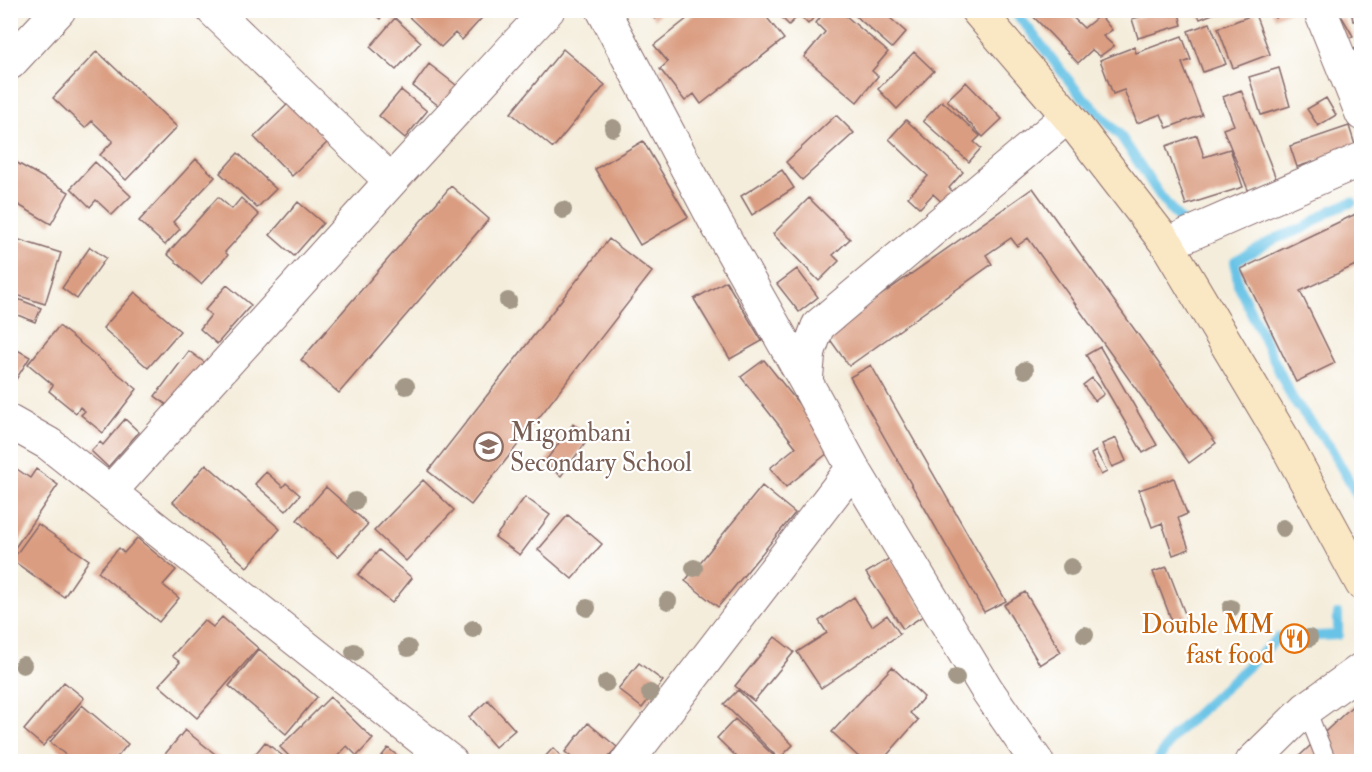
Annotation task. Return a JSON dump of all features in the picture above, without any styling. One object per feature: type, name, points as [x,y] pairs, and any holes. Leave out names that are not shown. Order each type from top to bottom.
[{"type":"main road","points":[[977,10],[1068,116],[1167,244],[1282,437],[1362,584]]},
{"type":"street","points":[[10,63],[59,10]]},
{"type":"street","points":[[213,10],[392,181]]},
{"type":"street","points":[[110,492],[549,10]]},
{"type":"street","points":[[603,10],[715,221],[853,468],[987,690],[1037,762]]},
{"type":"street","points":[[1320,10],[1362,114]]},
{"type":"street","points":[[806,382],[809,351],[818,326],[1068,116]]},
{"type":"street","points":[[1167,244],[1362,159]]},
{"type":"street","points":[[10,422],[49,444],[451,762]]},
{"type":"street","points":[[627,762],[853,468]]},
{"type":"street","points":[[1252,762],[1306,709],[1362,669]]},
{"type":"lane","points":[[1306,709],[1327,762]]},
{"type":"building","points":[[378,10],[386,10],[380,19],[375,15]]},
{"type":"building","points":[[415,10],[489,10],[462,40],[455,33],[441,47],[409,17]]},
{"type":"building","points":[[646,10],[663,10],[655,19]]},
{"type":"building","points":[[698,10],[761,10],[784,39],[701,104],[694,94],[685,101],[660,69],[668,62],[654,45]]},
{"type":"building","points":[[774,10],[821,10],[808,24],[799,15],[789,25]]},
{"type":"building","points":[[826,10],[839,10],[888,52],[872,71],[878,76],[857,102],[804,57],[825,32],[816,23]]},
{"type":"building","points":[[849,10],[881,10],[906,32],[892,48]]},
{"type":"building","points":[[1027,10],[1065,10],[1084,28],[1100,15],[1112,30],[1103,36],[1114,46],[1100,56],[1092,50],[1078,63]]},
{"type":"building","points":[[1147,10],[1178,10],[1182,25],[1138,38],[1132,19],[1149,14]]},
{"type":"building","points":[[1271,10],[1292,10],[1275,18]]},
{"type":"building","points":[[1351,10],[1362,10],[1362,19],[1353,21]]},
{"type":"building","points":[[1196,11],[1220,11],[1200,19]]},
{"type":"building","points":[[1255,14],[1270,54],[1233,68],[1218,28]]},
{"type":"building","points":[[1342,17],[1353,36],[1341,42],[1330,24]]},
{"type":"building","points":[[395,18],[421,42],[396,70],[370,47]]},
{"type":"building","points":[[1210,23],[1226,64],[1203,72],[1188,31]]},
{"type":"building","points":[[1182,36],[1191,60],[1182,63],[1202,115],[1167,128],[1161,114],[1137,123],[1124,90],[1113,94],[1100,60],[1134,47],[1136,53]]},
{"type":"building","points":[[1362,46],[1362,81],[1349,51]]},
{"type":"building","points":[[563,49],[605,85],[553,148],[511,113]]},
{"type":"building","points":[[97,51],[177,127],[126,180],[100,155],[113,141],[92,121],[85,128],[53,98]]},
{"type":"building","points":[[914,52],[934,71],[897,109],[878,89]]},
{"type":"building","points":[[429,64],[460,88],[443,109],[413,86]]},
{"type":"building","points":[[1279,68],[1290,106],[1261,115],[1249,77]]},
{"type":"building","points":[[966,82],[1002,119],[983,137],[947,100]]},
{"type":"building","points":[[401,90],[427,111],[405,138],[379,116]]},
{"type":"building","points":[[1241,90],[1277,181],[1249,192],[1223,129],[1234,125],[1223,97]]},
{"type":"building","points":[[1326,98],[1336,115],[1318,126],[1307,109]]},
{"type":"building","points":[[291,101],[329,141],[292,176],[254,137]]},
{"type":"building","points":[[942,101],[980,136],[974,142],[981,148],[969,162],[923,121]]},
{"type":"building","points":[[836,115],[854,133],[802,180],[786,162]]},
{"type":"building","points":[[906,120],[963,172],[949,188],[955,194],[945,205],[933,194],[920,208],[908,197],[928,176],[889,139]]},
{"type":"building","points":[[1349,126],[1356,148],[1297,167],[1290,146]]},
{"type":"building","points":[[1197,135],[1204,157],[1230,149],[1243,187],[1186,205],[1166,146]]},
{"type":"building","points":[[643,141],[688,217],[640,245],[595,169]]},
{"type":"building","points":[[238,153],[276,189],[257,208],[220,173]]},
{"type":"building","points":[[10,159],[69,192],[51,224],[10,200]]},
{"type":"building","points":[[196,159],[215,177],[173,222],[180,229],[165,245],[139,221]]},
{"type":"building","points":[[95,162],[131,196],[112,215],[96,200],[90,207],[71,188]]},
{"type":"building","points":[[782,170],[794,188],[752,215],[741,196]]},
{"type":"building","points":[[451,186],[489,219],[339,393],[301,360]]},
{"type":"building","points":[[1033,188],[1216,443],[1189,463],[1028,238],[1017,246],[1011,238],[986,255],[992,264],[849,366],[826,334]]},
{"type":"building","points":[[218,197],[232,209],[241,198],[259,215],[225,252],[228,255],[201,284],[167,254]]},
{"type":"building","points":[[809,198],[850,239],[833,255],[839,261],[819,281],[773,234]]},
{"type":"building","points":[[298,202],[323,223],[294,256],[270,235]]},
{"type":"building","points":[[1362,211],[1362,262],[1300,291],[1335,363],[1296,382],[1241,269]]},
{"type":"building","points":[[10,237],[61,253],[45,304],[10,293]]},
{"type":"building","points":[[609,239],[652,272],[471,505],[428,471]]},
{"type":"building","points":[[90,247],[106,258],[77,299],[62,288]]},
{"type":"building","points":[[797,269],[818,297],[799,312],[777,284]]},
{"type":"building","points":[[726,281],[762,341],[730,359],[694,299]]},
{"type":"building","points":[[227,285],[251,305],[217,344],[200,329],[211,315],[205,310]]},
{"type":"building","points":[[135,292],[180,331],[148,368],[103,328]]},
{"type":"building","points":[[10,296],[41,308],[35,322],[10,312]]},
{"type":"building","points":[[59,326],[137,389],[103,433],[81,415],[85,411],[80,407],[76,413],[49,391],[53,385],[28,364]]},
{"type":"building","points":[[10,346],[30,357],[10,389]]},
{"type":"building","points":[[1100,347],[1157,445],[1143,453],[1086,355]]},
{"type":"building","points":[[189,351],[212,368],[175,411],[155,396]]},
{"type":"building","points":[[764,360],[834,448],[786,487],[770,468],[796,447],[741,377]]},
{"type":"building","points":[[871,365],[1006,601],[984,612],[850,377]]},
{"type":"building","points":[[1092,378],[1104,394],[1095,401],[1083,385]]},
{"type":"building","points":[[125,419],[139,432],[108,467],[91,451],[100,442],[103,445]]},
{"type":"building","points":[[573,424],[590,437],[561,476],[544,463]]},
{"type":"building","points":[[1116,438],[1126,461],[1112,467],[1102,444]]},
{"type":"building","points":[[1096,451],[1107,472],[1101,475],[1091,454]]},
{"type":"building","points":[[206,464],[280,529],[247,567],[173,502]]},
{"type":"building","points":[[14,467],[30,478],[36,469],[58,485],[10,555],[10,472]]},
{"type":"building","points":[[266,472],[283,487],[286,483],[300,495],[286,511],[255,484]]},
{"type":"building","points":[[1174,478],[1187,514],[1178,518],[1189,549],[1173,555],[1162,523],[1152,527],[1139,490]]},
{"type":"building","points":[[423,480],[454,510],[406,561],[374,531]]},
{"type":"building","points":[[762,486],[795,513],[718,607],[685,581]]},
{"type":"building","points":[[326,487],[368,524],[338,557],[297,520]]},
{"type":"building","points":[[525,497],[550,515],[520,555],[495,537]]},
{"type":"building","points":[[568,515],[602,544],[572,579],[538,550]]},
{"type":"building","points":[[38,524],[89,560],[64,597],[12,560]]},
{"type":"building","points":[[137,538],[176,570],[163,585],[179,598],[159,622],[98,572],[119,548],[124,553]]},
{"type":"building","points":[[379,550],[412,578],[392,603],[358,575]]},
{"type":"building","points":[[890,558],[926,614],[903,629],[866,573]]},
{"type":"building","points":[[1167,567],[1187,619],[1173,624],[1153,572]]},
{"type":"building","points":[[1025,592],[1061,652],[1040,665],[1004,605]]},
{"type":"building","points":[[854,597],[872,626],[887,615],[900,634],[821,688],[797,652],[827,633],[819,621]]},
{"type":"building","points":[[222,617],[258,648],[197,718],[159,685],[180,662],[172,656],[204,620],[213,627]]},
{"type":"building","points":[[775,637],[794,652],[754,701],[735,686]]},
{"type":"building","points":[[259,649],[317,697],[286,734],[229,686]]},
{"type":"building","points":[[639,663],[663,681],[642,708],[618,689]]},
{"type":"building","points":[[892,667],[924,697],[910,713],[918,720],[881,762],[864,762],[832,732]]},
{"type":"building","points":[[64,682],[84,698],[43,746],[24,730]]},
{"type":"building","points":[[738,690],[793,745],[779,759],[724,704]]},
{"type":"building","points":[[330,697],[373,739],[357,756],[347,746],[332,762],[295,762],[280,747]]},
{"type":"building","points":[[1362,697],[1362,762],[1293,762]]},
{"type":"building","points":[[488,700],[515,730],[495,747],[469,717]]},
{"type":"building","points":[[82,705],[128,744],[113,762],[74,762],[50,742]]},
{"type":"building","points":[[735,719],[774,756],[769,762],[742,762],[717,738]]},
{"type":"building","points":[[588,723],[617,747],[605,762],[577,762],[565,752]]},
{"type":"building","points":[[185,730],[225,762],[164,762],[161,759]]},
{"type":"building","points":[[265,742],[288,760],[287,762],[249,762]]},
{"type":"building","points":[[388,748],[405,762],[377,762]]},
{"type":"building","points":[[553,748],[567,762],[548,762],[544,758]]},
{"type":"waterway","points":[[1013,10],[1077,91],[1120,135],[1161,197],[1188,230]]},
{"type":"waterway","points":[[1352,202],[1330,211],[1304,228],[1277,238],[1235,261],[1238,285],[1292,398],[1330,447],[1362,504]]},
{"type":"waterway","points":[[1157,762],[1173,736],[1278,638],[1338,635],[1338,614]]},
{"type":"place","name":"Migombani Secondary School","points":[[489,447]]},
{"type":"place","name":"Double MM fast food","points":[[1295,639]]}]
